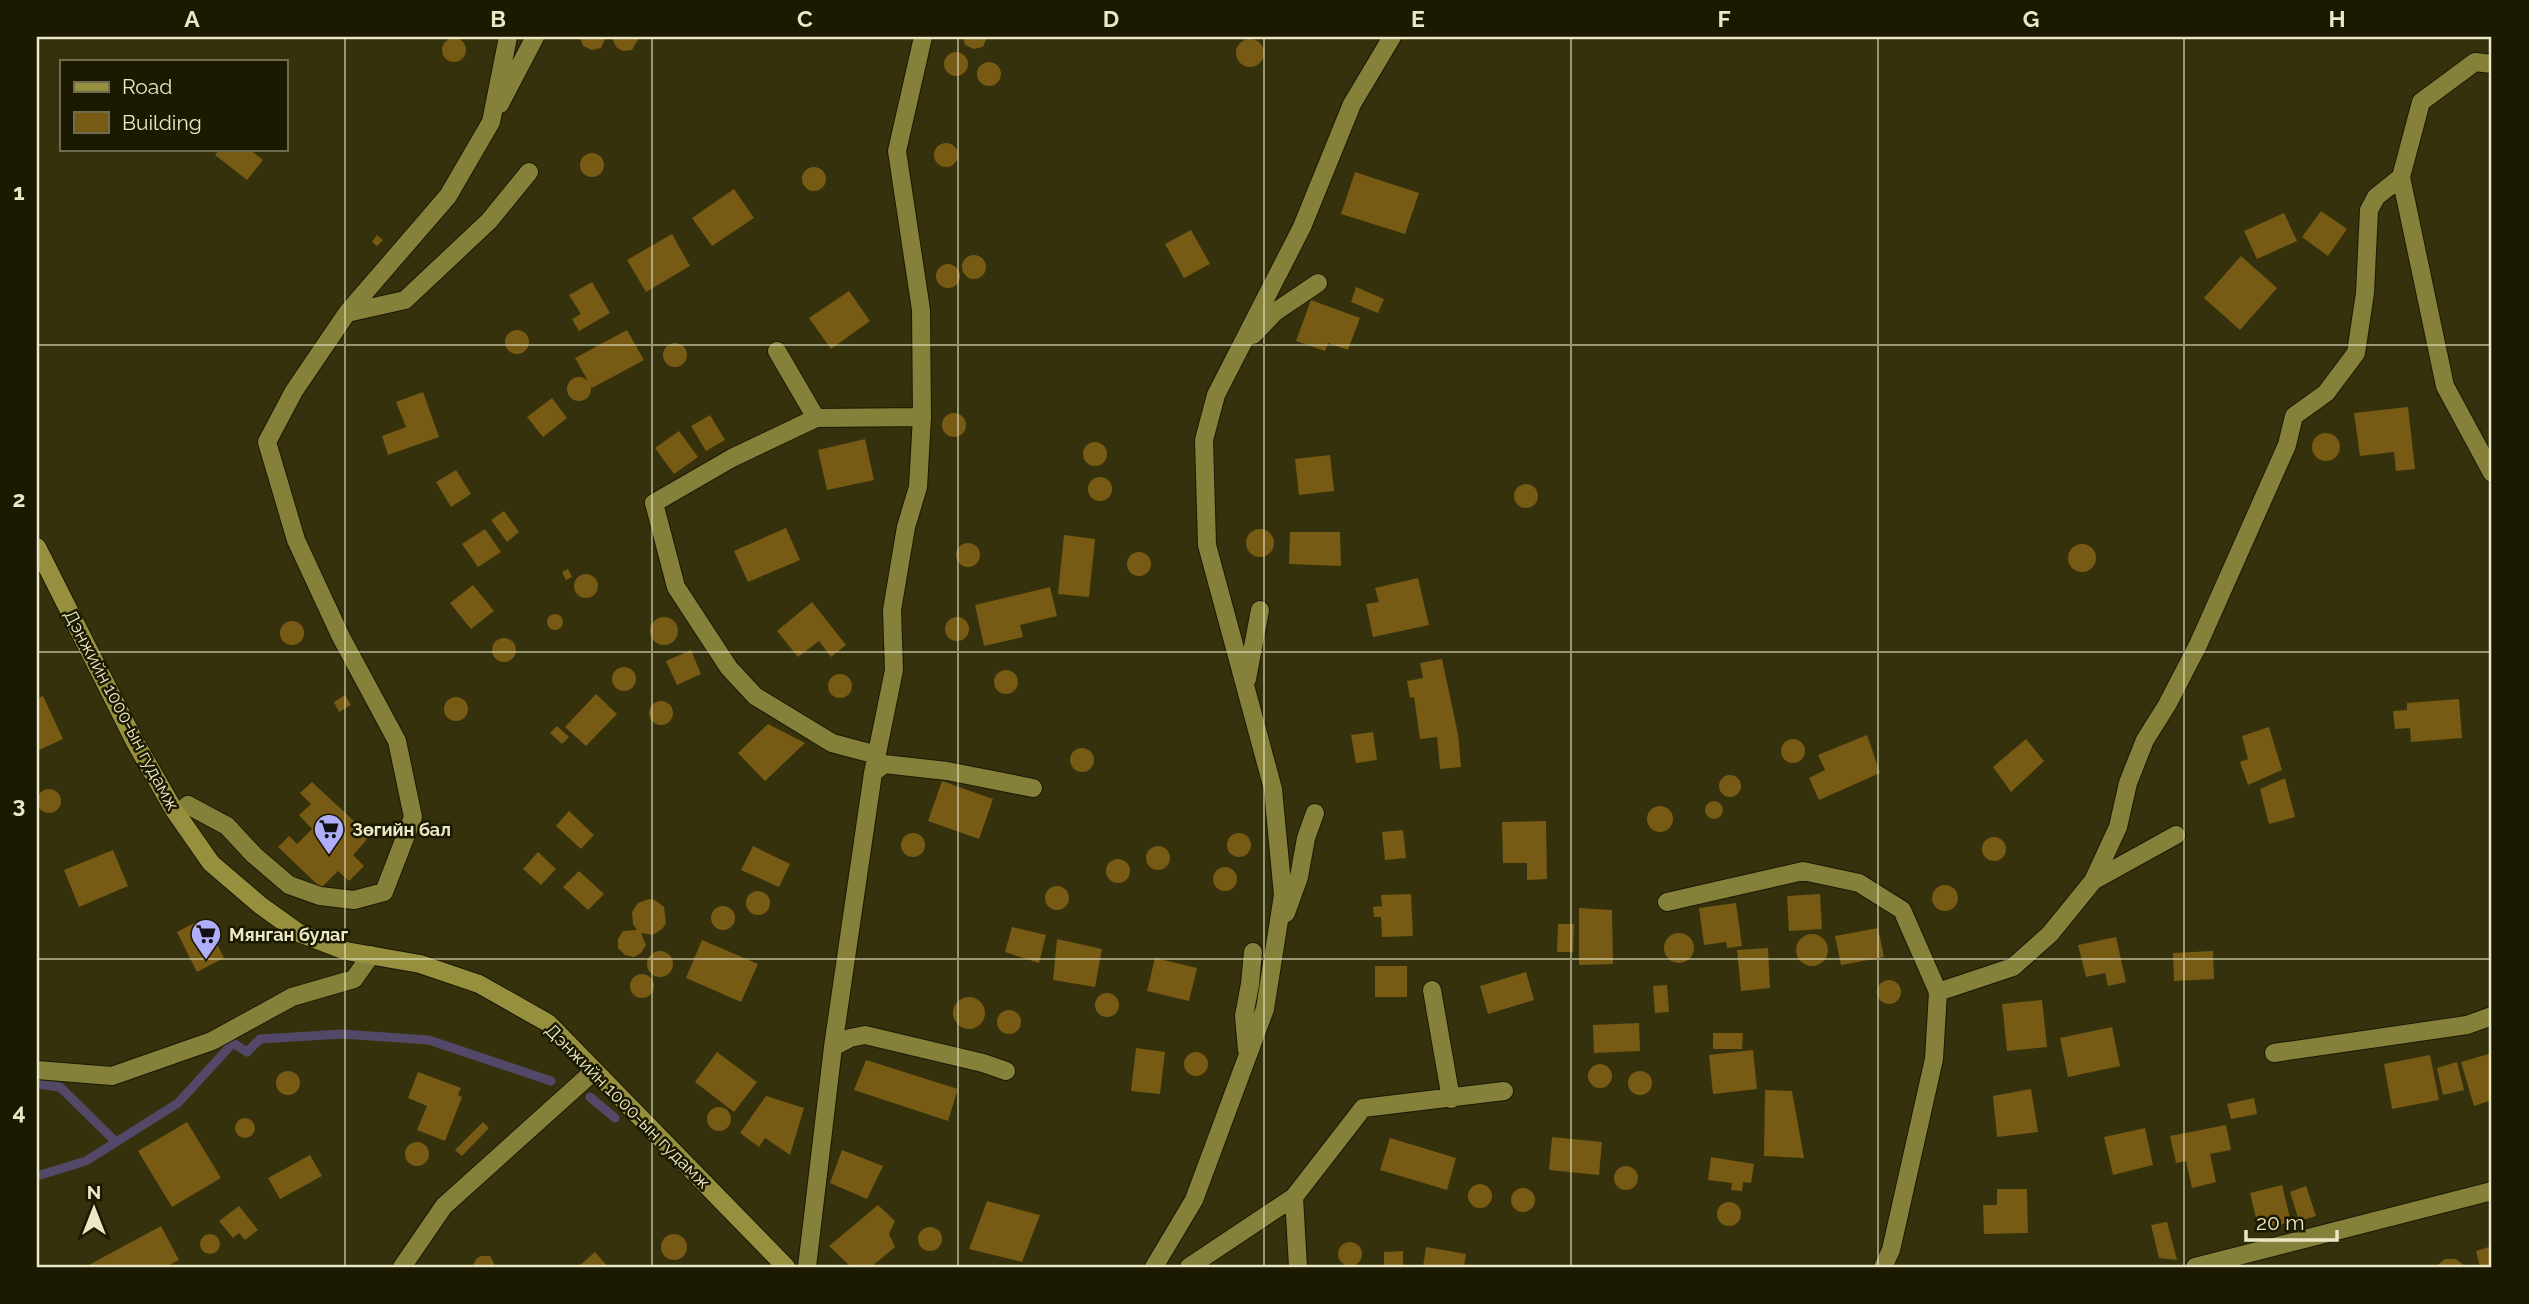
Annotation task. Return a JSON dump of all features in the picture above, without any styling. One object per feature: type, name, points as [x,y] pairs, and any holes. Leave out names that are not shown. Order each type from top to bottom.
[{"type":"main road","name":"Дэнжийн 1000-ын гудамж","points":[[37,547],[135,742],[177,814],[211,863],[260,905],[299,933],[346,951],[420,964],[479,984],[548,1023],[786,1267]]},
{"type":"street","points":[[491,122],[508,37]]},
{"type":"street","points":[[177,814],[188,805],[227,826],[254,855],[289,885],[320,896],[354,900],[384,892],[413,817],[397,741],[341,638],[296,540],[267,442],[294,391],[347,313],[448,196],[491,122],[535,37]]},
{"type":"street","points":[[807,1267],[833,1047],[873,773],[894,670],[892,610],[906,527],[918,487],[922,417],[921,310],[897,151],[923,37]]},
{"type":"street","points":[[1154,1267],[1194,1200],[1265,1009],[1283,895],[1273,789],[1207,545],[1204,440],[1216,394],[1302,227],[1352,104],[1392,37]]},
{"type":"street","points":[[2492,64],[2475,62],[2421,102],[2401,177],[2445,386],[2492,473]]},
{"type":"street","points":[[347,313],[405,300],[489,221],[529,172]]},
{"type":"street","points":[[1938,992],[2013,967],[2049,934],[2093,881],[2118,827],[2127,783],[2145,740],[2167,705],[2198,645],[2287,445],[2294,416],[2326,394],[2356,353],[2365,293],[2369,210],[2375,197],[2401,177]]},
{"type":"street","points":[[1239,350],[1275,312],[1318,283]]},
{"type":"street","points":[[777,351],[816,418]]},
{"type":"street","points":[[877,755],[832,743],[755,696],[729,668],[676,587],[654,503],[732,458],[816,418],[922,417]]},
{"type":"street","points":[[1245,690],[1261,610]]},
{"type":"street","points":[[873,773],[884,764],[947,771],[1033,788]]},
{"type":"street","points":[[1274,946],[1299,877],[1306,838],[1315,813]]},
{"type":"street","points":[[2093,881],[2176,835]]},
{"type":"street","points":[[1667,902],[1803,871],[1859,883],[1902,910],[1938,992],[1934,1059],[1891,1250],[1884,1267]]},
{"type":"street","points":[[1248,1057],[1244,1016],[1253,952]]},
{"type":"street","points":[[37,1070],[112,1076],[212,1041],[292,997],[354,979],[371,956]]},
{"type":"street","points":[[1432,990],[1451,1099]]},
{"type":"street","points":[[2274,1053],[2467,1025],[2492,1016]]},
{"type":"street","points":[[833,1047],[850,1038],[865,1035],[1006,1071]]},
{"type":"street","points":[[402,1267],[444,1206],[594,1071]]},
{"type":"street","points":[[1189,1267],[1294,1197],[1363,1108],[1504,1091]]},
{"type":"street","points":[[2195,1267],[2492,1191]]},
{"type":"street","points":[[1294,1197],[1298,1267]]},
{"type":"building","points":[[580,37],[605,39],[601,48],[592,50],[583,46]]},
{"type":"building","points":[[612,37],[639,38],[632,50],[623,51],[616,47]]},
{"type":"building","points":[[963,37],[987,37],[983,47],[974,49],[965,45]]},
{"type":"building","points":[[454,38],[465,45],[466,50],[459,61],[454,62],[443,55],[442,50],[449,39]]},
{"type":"building","points":[[1250,39],[1260,43],[1264,53],[1260,63],[1250,67],[1240,63],[1236,53],[1240,43]]},
{"type":"building","points":[[956,52],[967,59],[968,64],[961,75],[956,76],[945,69],[944,64],[951,53]]},
{"type":"building","points":[[989,62],[1000,69],[1001,74],[994,85],[989,86],[978,79],[977,74],[984,63]]},
{"type":"building","points":[[946,143],[957,150],[958,155],[951,166],[946,167],[935,160],[934,155],[941,144]]},
{"type":"building","points":[[219,150],[250,150],[263,160],[247,180],[215,155]]},
{"type":"building","points":[[592,153],[603,160],[604,165],[597,176],[592,177],[581,170],[580,165],[587,154]]},
{"type":"building","points":[[814,167],[825,174],[826,179],[819,190],[814,191],[803,184],[802,179],[809,168]]},
{"type":"building","points":[[1355,172],[1419,193],[1405,234],[1341,214]]},
{"type":"building","points":[[734,189],[754,218],[712,246],[692,218]]},
{"type":"building","points":[[2321,211],[2347,229],[2328,256],[2302,237]]},
{"type":"building","points":[[2284,213],[2297,241],[2257,259],[2244,231]]},
{"type":"building","points":[[1191,230],[1210,264],[1184,278],[1165,244]]},
{"type":"building","points":[[672,234],[690,266],[646,292],[627,260]]},
{"type":"building","points":[[377,235],[383,240],[377,246],[372,242]]},
{"type":"building","points":[[974,255],[985,262],[986,267],[979,278],[974,279],[963,272],[962,267],[969,256]]},
{"type":"building","points":[[2241,256],[2277,288],[2240,330],[2204,298]]},
{"type":"building","points":[[948,264],[959,271],[960,276],[953,287],[948,288],[937,281],[936,276],[943,265]]},
{"type":"building","points":[[592,282],[610,313],[579,331],[572,319],[581,314],[569,295]]},
{"type":"building","points":[[1356,287],[1384,299],[1378,313],[1351,302]]},
{"type":"building","points":[[849,291],[870,321],[831,349],[809,318]]},
{"type":"building","points":[[1311,300],[1360,318],[1348,350],[1328,343],[1325,351],[1296,341]]},
{"type":"building","points":[[517,330],[528,337],[529,342],[522,353],[517,354],[506,347],[505,342],[512,331]]},
{"type":"building","points":[[627,330],[644,360],[592,388],[575,358]]},
{"type":"building","points":[[675,343],[686,350],[687,355],[680,366],[675,367],[664,360],[663,355],[670,344]]},
{"type":"building","points":[[579,377],[590,384],[591,389],[584,400],[579,401],[568,394],[567,389],[574,378]]},
{"type":"building","points":[[423,392],[439,437],[388,455],[382,436],[406,427],[396,402]]},
{"type":"building","points":[[552,398],[567,418],[543,437],[527,417]]},
{"type":"building","points":[[2408,407],[2415,469],[2396,471],[2394,452],[2360,456],[2354,413]]},
{"type":"building","points":[[954,413],[965,420],[966,425],[959,436],[954,437],[943,430],[942,425],[949,414]]},
{"type":"building","points":[[710,415],[725,440],[706,451],[691,426]]},
{"type":"building","points":[[679,431],[698,457],[674,474],[655,448]]},
{"type":"building","points":[[2326,433],[2336,437],[2340,447],[2336,457],[2326,461],[2316,457],[2312,447],[2316,437]]},
{"type":"building","points":[[865,439],[874,480],[827,490],[818,450]]},
{"type":"building","points":[[1095,442],[1106,449],[1107,454],[1100,465],[1095,466],[1084,459],[1083,454],[1090,443]]},
{"type":"building","points":[[1330,455],[1334,491],[1299,495],[1295,459]]},
{"type":"building","points":[[456,470],[471,494],[451,507],[436,482]]},
{"type":"building","points":[[1100,477],[1111,484],[1112,489],[1105,500],[1100,501],[1089,494],[1088,489],[1095,478]]},
{"type":"building","points":[[1526,484],[1537,491],[1538,496],[1531,507],[1526,508],[1515,501],[1514,496],[1521,485]]},
{"type":"building","points":[[504,511],[519,532],[507,542],[491,520]]},
{"type":"building","points":[[786,528],[800,560],[748,582],[734,551]]},
{"type":"building","points":[[485,529],[501,552],[478,567],[462,544]]},
{"type":"building","points":[[1260,529],[1270,533],[1274,543],[1270,553],[1260,557],[1250,553],[1246,543],[1250,533]]},
{"type":"building","points":[[1290,532],[1340,532],[1341,566],[1289,564]]},
{"type":"building","points":[[1064,535],[1095,539],[1089,597],[1058,594]]},
{"type":"building","points":[[968,543],[979,550],[980,555],[973,566],[968,567],[957,560],[956,555],[963,544]]},
{"type":"building","points":[[2082,544],[2092,548],[2096,558],[2092,568],[2082,572],[2072,568],[2068,558],[2072,548]]},
{"type":"building","points":[[1139,552],[1148,555],[1151,564],[1148,573],[1139,576],[1130,573],[1127,564],[1130,555]]},
{"type":"building","points":[[568,569],[572,577],[566,580],[562,572]]},
{"type":"building","points":[[586,574],[597,581],[598,586],[591,597],[586,598],[575,591],[574,586],[581,575]]},
{"type":"building","points":[[1418,578],[1429,625],[1373,637],[1366,604],[1379,602],[1375,588]]},
{"type":"building","points":[[473,585],[494,611],[471,629],[450,603]]},
{"type":"building","points":[[1050,587],[1057,616],[1020,625],[1023,637],[984,646],[975,605]]},
{"type":"building","points":[[812,602],[846,645],[831,657],[819,641],[798,657],[777,631]]},
{"type":"building","points":[[555,614],[561,616],[561,628],[555,630],[549,628],[547,622],[549,616]]},
{"type":"building","points":[[664,617],[674,621],[678,631],[674,641],[664,645],[654,641],[650,631],[654,621]]},
{"type":"building","points":[[957,617],[968,624],[969,629],[962,640],[957,641],[946,634],[945,629],[952,618]]},
{"type":"building","points":[[292,621],[303,628],[304,633],[297,644],[292,645],[281,638],[280,633],[287,622]]},
{"type":"building","points":[[504,638],[515,645],[516,650],[509,661],[504,662],[493,655],[492,650],[499,639]]},
{"type":"building","points":[[691,650],[701,674],[677,685],[666,661]]},
{"type":"building","points":[[1442,659],[1458,734],[1461,767],[1440,769],[1437,737],[1420,739],[1414,697],[1410,698],[1407,681],[1423,678],[1420,663]]},
{"type":"building","points":[[624,667],[635,674],[636,679],[629,690],[624,691],[613,684],[612,679],[619,668]]},
{"type":"building","points":[[1006,670],[1017,677],[1018,682],[1011,693],[1006,694],[995,687],[994,682],[1001,671]]},
{"type":"building","points":[[840,674],[851,681],[852,686],[845,697],[840,698],[829,691],[828,686],[835,675]]},
{"type":"building","points":[[596,694],[617,714],[586,746],[565,727]]},
{"type":"building","points":[[345,695],[351,705],[339,712],[334,702]]},
{"type":"building","points":[[43,696],[63,739],[37,751],[37,698]]},
{"type":"building","points":[[456,697],[467,704],[468,709],[461,720],[456,721],[445,714],[444,709],[451,698]]},
{"type":"building","points":[[2459,699],[2462,738],[2411,742],[2410,728],[2395,729],[2393,711],[2407,710],[2407,703]]},
{"type":"building","points":[[661,701],[672,708],[673,713],[666,724],[661,725],[650,718],[649,713],[656,702]]},
{"type":"building","points":[[768,724],[805,743],[765,781],[738,753]]},
{"type":"building","points":[[557,726],[569,737],[562,744],[550,733]]},
{"type":"building","points":[[2269,727],[2282,770],[2248,785],[2240,762],[2248,759],[2242,736]]},
{"type":"building","points":[[1373,732],[1377,760],[1356,763],[1351,735]]},
{"type":"building","points":[[1867,735],[1880,773],[1819,800],[1809,778],[1825,770],[1818,755]]},
{"type":"building","points":[[1793,739],[1802,742],[1805,751],[1802,760],[1793,763],[1784,760],[1781,751],[1784,742]]},
{"type":"building","points":[[2026,739],[2044,761],[2011,792],[1993,767]]},
{"type":"building","points":[[1082,748],[1093,755],[1094,760],[1087,771],[1082,772],[1071,765],[1070,760],[1077,749]]},
{"type":"building","points":[[1730,775],[1738,778],[1741,786],[1738,794],[1730,797],[1722,794],[1719,786],[1722,778]]},
{"type":"building","points":[[2285,778],[2295,817],[2269,824],[2260,789]]},
{"type":"building","points":[[942,781],[993,799],[979,839],[928,821]]},
{"type":"building","points":[[312,782],[370,836],[353,855],[364,866],[349,881],[338,871],[321,888],[278,847],[289,836],[297,844],[312,829],[299,815],[311,804],[300,793]]},
{"type":"building","points":[[49,789],[60,796],[61,801],[54,812],[49,813],[38,806],[37,801],[44,790]]},
{"type":"building","points":[[1710,801],[1718,801],[1723,810],[1721,817],[1710,819],[1705,814],[1705,806]]},
{"type":"building","points":[[1660,806],[1669,810],[1673,819],[1669,828],[1660,832],[1651,828],[1647,819],[1651,810]]},
{"type":"building","points":[[569,811],[594,835],[581,849],[556,826]]},
{"type":"building","points":[[1546,821],[1547,879],[1527,880],[1527,863],[1503,863],[1502,822]]},
{"type":"building","points":[[1403,830],[1406,858],[1385,860],[1382,832]]},
{"type":"building","points":[[913,833],[924,840],[925,845],[918,856],[913,857],[902,850],[901,845],[908,834]]},
{"type":"building","points":[[1239,833],[1250,840],[1251,845],[1244,856],[1239,857],[1228,850],[1227,845],[1234,834]]},
{"type":"building","points":[[1994,837],[2002,841],[2006,849],[2002,857],[1994,861],[1986,857],[1982,849],[1986,841]]},
{"type":"building","points":[[753,846],[790,864],[779,887],[741,870]]},
{"type":"building","points":[[1158,846],[1169,853],[1170,858],[1163,869],[1158,870],[1147,863],[1146,858],[1153,847]]},
{"type":"building","points":[[113,850],[128,886],[79,907],[64,870]]},
{"type":"building","points":[[538,852],[556,869],[541,885],[523,869]]},
{"type":"building","points":[[1118,859],[1129,866],[1130,871],[1123,882],[1118,883],[1107,876],[1106,871],[1113,860]]},
{"type":"building","points":[[1225,867],[1236,874],[1237,879],[1230,890],[1225,891],[1214,884],[1213,879],[1220,868]]},
{"type":"building","points":[[579,871],[604,894],[588,910],[563,887]]},
{"type":"building","points":[[1945,885],[1954,889],[1958,898],[1954,907],[1945,911],[1936,907],[1932,898],[1936,889]]},
{"type":"building","points":[[1057,886],[1068,893],[1069,898],[1062,909],[1057,910],[1046,903],[1045,898],[1052,887]]},
{"type":"building","points":[[758,891],[769,898],[770,903],[763,914],[758,915],[747,908],[746,903],[753,892]]},
{"type":"building","points":[[1411,894],[1413,936],[1382,937],[1381,917],[1374,917],[1373,907],[1382,906],[1381,895]]},
{"type":"building","points":[[1820,894],[1822,929],[1789,931],[1787,896]]},
{"type":"building","points":[[649,899],[664,907],[666,923],[653,935],[641,933],[646,945],[641,953],[634,957],[625,955],[618,948],[618,939],[623,931],[637,930],[633,924],[632,912],[638,903]]},
{"type":"building","points":[[1736,903],[1742,946],[1727,948],[1726,942],[1704,945],[1699,908]]},
{"type":"building","points":[[723,906],[734,913],[735,918],[728,929],[723,930],[712,923],[711,918],[718,907]]},
{"type":"building","points":[[1579,908],[1612,910],[1613,964],[1579,965]]},
{"type":"building","points":[[204,918],[224,958],[197,972],[177,932]]},
{"type":"building","points":[[1558,924],[1574,924],[1573,952],[1557,952]]},
{"type":"building","points":[[1012,927],[1046,935],[1039,963],[1005,952]]},
{"type":"building","points":[[1878,928],[1884,957],[1841,965],[1835,936]]},
{"type":"building","points":[[1679,933],[1689,938],[1694,948],[1689,958],[1679,963],[1669,958],[1664,948],[1669,938]]},
{"type":"building","points":[[1812,934],[1823,939],[1828,950],[1823,961],[1812,966],[1801,961],[1796,950],[1801,939]]},
{"type":"building","points":[[2116,937],[2126,982],[2108,986],[2105,973],[2086,977],[2078,945]]},
{"type":"building","points":[[1057,939],[1102,949],[1095,987],[1053,980]]},
{"type":"building","points":[[702,940],[758,964],[741,1002],[686,978]]},
{"type":"building","points":[[1768,948],[1770,988],[1741,991],[1737,950]]},
{"type":"building","points":[[660,951],[669,955],[673,964],[669,973],[660,977],[651,973],[647,964],[651,955]]},
{"type":"building","points":[[2213,951],[2214,979],[2174,981],[2173,953]]},
{"type":"building","points":[[1155,958],[1197,968],[1189,1001],[1147,991]]},
{"type":"building","points":[[1375,966],[1407,966],[1407,997],[1375,997]]},
{"type":"building","points":[[1526,972],[1534,1000],[1488,1014],[1480,986]]},
{"type":"building","points":[[642,974],[653,981],[654,986],[647,997],[642,998],[631,991],[630,986],[637,975]]},
{"type":"building","points":[[1889,980],[1900,987],[1901,992],[1894,1003],[1889,1004],[1878,997],[1877,992],[1884,981]]},
{"type":"building","points":[[1667,985],[1669,1012],[1655,1013],[1653,986]]},
{"type":"building","points":[[1107,993],[1118,1000],[1119,1005],[1112,1016],[1107,1017],[1096,1010],[1095,1005],[1102,994]]},
{"type":"building","points":[[969,997],[981,1001],[985,1013],[981,1025],[969,1029],[957,1025],[953,1013],[957,1001]]},
{"type":"building","points":[[2042,1000],[2047,1047],[2007,1051],[2002,1004]]},
{"type":"building","points":[[1009,1010],[1020,1017],[1021,1022],[1014,1033],[1009,1034],[998,1027],[997,1022],[1004,1011]]},
{"type":"building","points":[[1639,1023],[1640,1051],[1594,1053],[1593,1025]]},
{"type":"building","points":[[2112,1027],[2120,1066],[2068,1077],[2060,1038]]},
{"type":"building","points":[[1713,1033],[1743,1033],[1742,1049],[1713,1049]]},
{"type":"building","points":[[1136,1048],[1165,1052],[1160,1094],[1131,1091]]},
{"type":"building","points":[[1753,1050],[1757,1089],[1713,1094],[1709,1055]]},
{"type":"building","points":[[717,1052],[757,1082],[734,1112],[695,1082]]},
{"type":"building","points":[[1196,1052],[1207,1059],[1208,1064],[1201,1075],[1196,1076],[1185,1069],[1184,1064],[1191,1053]]},
{"type":"building","points":[[2492,1053],[2492,1100],[2474,1106],[2461,1062]]},
{"type":"building","points":[[2430,1055],[2439,1100],[2392,1109],[2384,1064]]},
{"type":"building","points":[[866,1060],[958,1089],[948,1121],[854,1090]]},
{"type":"building","points":[[2457,1062],[2464,1090],[2443,1095],[2437,1068]]},
{"type":"building","points":[[1600,1064],[1611,1071],[1612,1076],[1605,1087],[1600,1088],[1589,1081],[1588,1076],[1595,1065]]},
{"type":"building","points":[[288,1071],[299,1078],[300,1083],[293,1094],[288,1095],[277,1088],[276,1083],[283,1072]]},
{"type":"building","points":[[1640,1071],[1651,1078],[1652,1083],[1645,1094],[1640,1095],[1629,1088],[1628,1083],[1635,1072]]},
{"type":"building","points":[[418,1072],[461,1088],[458,1095],[462,1097],[445,1141],[417,1130],[427,1106],[408,1098]]},
{"type":"building","points":[[2031,1089],[2038,1132],[1997,1137],[1993,1096]]},
{"type":"building","points":[[1765,1090],[1792,1091],[1804,1158],[1764,1156]]},
{"type":"building","points":[[766,1096],[804,1108],[790,1155],[765,1138],[759,1147],[740,1133]]},
{"type":"building","points":[[2254,1098],[2257,1114],[2231,1119],[2227,1104]]},
{"type":"building","points":[[719,1107],[730,1114],[731,1119],[724,1130],[719,1131],[708,1124],[707,1119],[714,1108]]},
{"type":"building","points":[[241,1118],[249,1118],[255,1128],[249,1138],[241,1138],[235,1132],[235,1124]]},
{"type":"building","points":[[187,1122],[221,1178],[172,1207],[138,1151]]},
{"type":"building","points":[[483,1122],[489,1128],[462,1156],[455,1150]]},
{"type":"building","points":[[2226,1125],[2231,1150],[2210,1154],[2216,1182],[2192,1188],[2186,1161],[2176,1163],[2170,1136]]},
{"type":"building","points":[[2145,1128],[2153,1165],[2113,1175],[2104,1137]]},
{"type":"building","points":[[1552,1137],[1602,1142],[1599,1175],[1549,1170]]},
{"type":"building","points":[[1390,1138],[1456,1158],[1447,1190],[1380,1170]]},
{"type":"building","points":[[417,1142],[428,1149],[429,1154],[422,1165],[417,1166],[406,1159],[405,1154],[412,1143]]},
{"type":"building","points":[[842,1150],[883,1166],[867,1199],[830,1183]]},
{"type":"building","points":[[310,1155],[322,1176],[280,1199],[268,1178]]},
{"type":"building","points":[[1711,1157],[1754,1164],[1751,1183],[1743,1182],[1742,1191],[1731,1190],[1732,1183],[1708,1180]]},
{"type":"building","points":[[1626,1166],[1637,1173],[1638,1178],[1631,1189],[1626,1190],[1615,1183],[1614,1178],[1621,1167]]},
{"type":"building","points":[[1480,1184],[1491,1191],[1492,1196],[1485,1207],[1480,1208],[1469,1201],[1468,1196],[1475,1185]]},
{"type":"building","points":[[2282,1185],[2291,1222],[2259,1230],[2250,1193]]},
{"type":"building","points":[[2306,1186],[2316,1216],[2299,1221],[2290,1192]]},
{"type":"building","points":[[1523,1188],[1534,1195],[1535,1200],[1528,1211],[1523,1212],[1512,1205],[1511,1200],[1518,1189]]},
{"type":"building","points":[[1997,1189],[2027,1189],[2028,1233],[1984,1234],[1983,1205],[1997,1205]]},
{"type":"building","points":[[987,1201],[1040,1215],[1022,1262],[969,1249]]},
{"type":"building","points":[[1729,1202],[1740,1209],[1741,1214],[1734,1225],[1729,1226],[1718,1219],[1717,1214],[1724,1203]]},
{"type":"building","points":[[878,1205],[895,1221],[889,1234],[895,1247],[871,1267],[851,1267],[829,1246]]},
{"type":"building","points":[[239,1206],[258,1230],[245,1240],[239,1233],[233,1238],[219,1221]]},
{"type":"building","points":[[2167,1222],[2177,1260],[2159,1258],[2151,1225]]},
{"type":"building","points":[[161,1226],[179,1260],[165,1267],[85,1267]]},
{"type":"building","points":[[930,1227],[941,1234],[942,1239],[935,1250],[930,1251],[919,1244],[918,1239],[925,1228]]},
{"type":"building","points":[[206,1234],[214,1234],[220,1244],[214,1254],[206,1254],[200,1248],[200,1240]]},
{"type":"building","points":[[674,1234],[683,1238],[687,1247],[683,1256],[674,1260],[665,1256],[661,1247],[665,1238]]},
{"type":"building","points":[[1350,1242],[1361,1249],[1362,1254],[1355,1265],[1350,1266],[1339,1259],[1338,1254],[1345,1243]]},
{"type":"building","points":[[2492,1246],[2492,1267],[2480,1267],[2476,1251]]},
{"type":"building","points":[[1426,1247],[1466,1254],[1464,1267],[1423,1267]]},
{"type":"building","points":[[1403,1251],[1403,1267],[1384,1267],[1384,1252]]},
{"type":"building","points":[[595,1252],[608,1267],[578,1267]]},
{"type":"building","points":[[481,1256],[490,1256],[496,1267],[472,1267]]},
{"type":"building","points":[[2445,1259],[2456,1259],[2466,1267],[2435,1267]]},
{"type":"waterway","points":[[37,1176],[86,1161],[178,1103],[233,1043],[247,1052],[260,1039],[342,1034],[429,1040],[551,1081]]},
{"type":"waterway","points":[[37,1084],[60,1087],[116,1142]]},
{"type":"waterway","points":[[590,1097],[615,1118]]},
{"type":"place","name":"Зөгийн бал","points":[[329,856]]},
{"type":"place","name":"Мянган булаг","points":[[206,961]]}]
